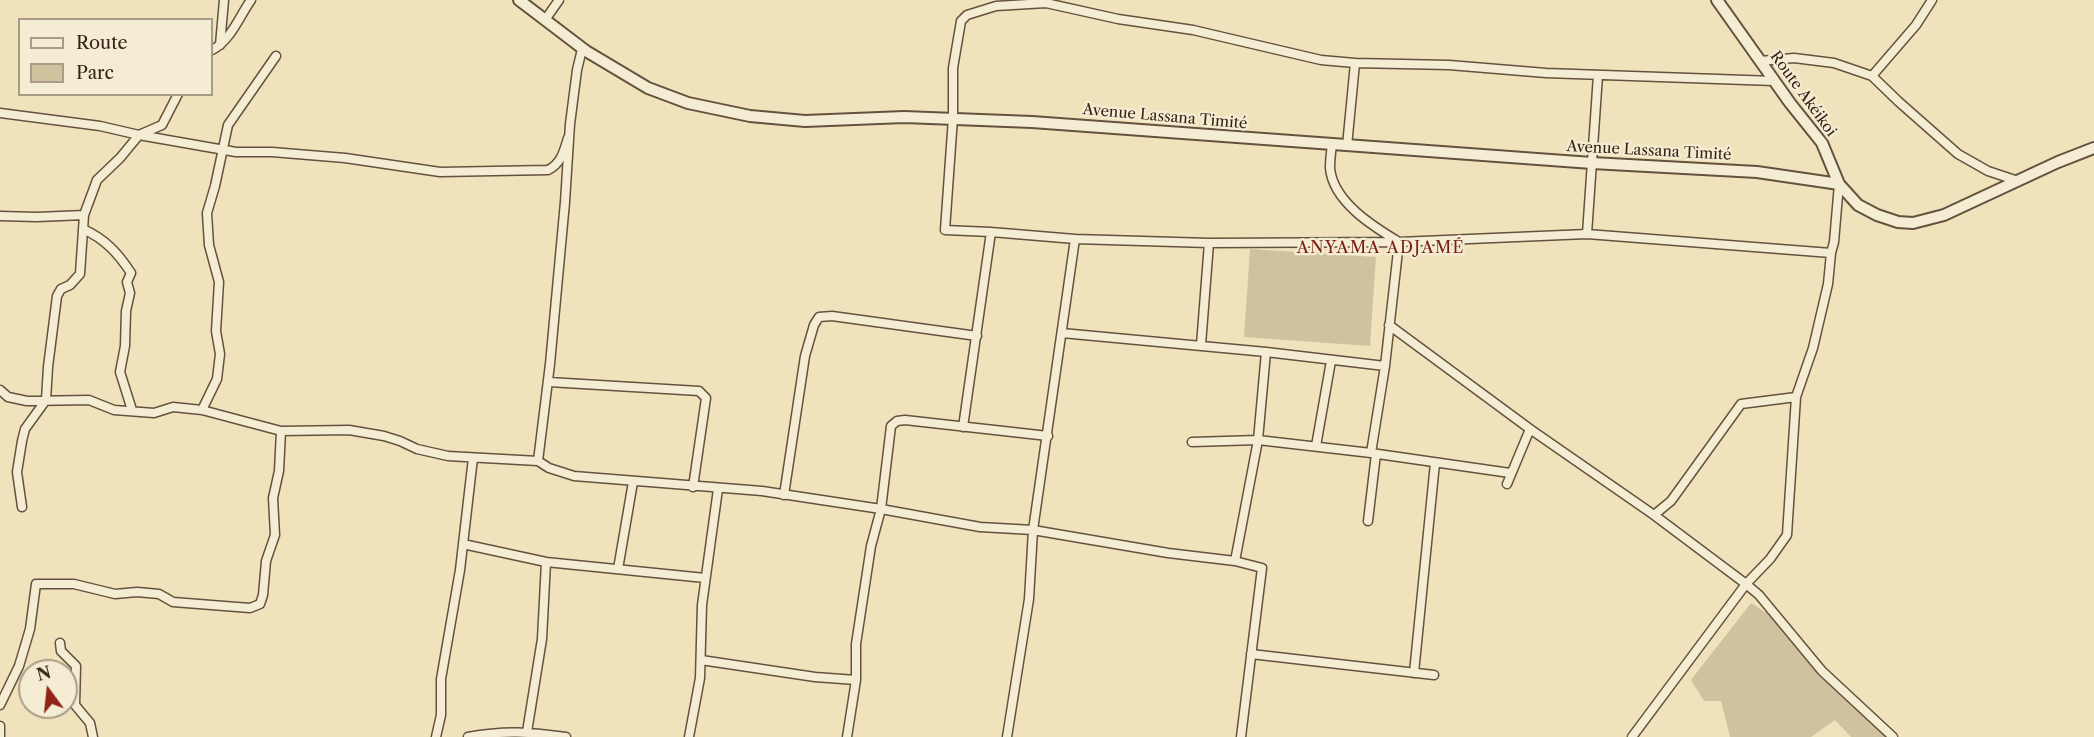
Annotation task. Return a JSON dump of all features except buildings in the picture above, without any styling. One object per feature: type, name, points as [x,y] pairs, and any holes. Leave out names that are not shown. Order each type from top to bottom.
[{"type":"street","points":[[215,48],[224,0]]},
{"type":"street","points":[[215,48],[227,38],[251,0]]},
{"type":"street","name":"Avenue Lassana Timité","points":[[519,0],[582,49],[648,88],[688,104],[776,119],[805,121],[869,117],[953,117],[1592,163],[1757,172],[1839,184]]},
{"type":"street","points":[[545,20],[559,0]]},
{"type":"street","name":"Route Akéikoi","points":[[1717,0],[1774,81],[1822,143],[1839,184],[1866,211],[1898,222],[1912,223],[1944,215],[2094,148]]},
{"type":"street","points":[[1872,76],[1916,25],[1932,0]]},
{"type":"street","points":[[1774,81],[1546,73],[1449,65],[1321,60],[1193,30],[1118,19],[1046,3],[996,6],[975,12],[961,21],[953,68],[953,117],[945,230],[1075,239],[1209,243],[1399,242],[1587,234],[1831,253]]},
{"type":"street","points":[[538,461],[549,382],[565,202],[568,138],[582,49]]},
{"type":"street","points":[[202,410],[217,379],[220,354],[216,331],[219,282],[209,244],[207,213],[228,125],[276,56]]},
{"type":"street","points":[[1760,61],[1794,58],[1834,63],[1872,76],[1958,154],[1988,171],[2018,181]]},
{"type":"street","points":[[1347,146],[1355,63]]},
{"type":"street","points":[[1587,234],[1598,75]]},
{"type":"street","points":[[22,507],[17,472],[22,441],[25,429],[46,400],[57,296],[80,274],[84,215],[97,180],[120,158],[139,135],[162,125],[177,96]]},
{"type":"street","points":[[0,113],[100,126],[223,150],[345,158],[440,172],[539,171],[555,167],[568,138]]},
{"type":"street","points":[[1332,145],[1330,170],[1339,192],[1351,207],[1372,225],[1399,242]]},
{"type":"street","points":[[1632,737],[1746,584],[1770,560],[1787,535],[1796,397],[1813,348],[1827,284],[1834,242],[1839,184]]},
{"type":"street","points":[[0,216],[84,215]]},
{"type":"street","points":[[83,229],[112,247],[132,273],[127,282],[130,293],[120,372],[132,411]]},
{"type":"street","points":[[963,427],[991,232]]},
{"type":"street","points":[[1006,737],[1029,599],[1033,530],[1075,239]]},
{"type":"street","points":[[1368,521],[1373,453],[1399,242]]},
{"type":"street","points":[[1201,345],[1209,243]]},
{"type":"street","points":[[784,495],[805,356],[814,325],[819,317],[832,316],[977,336]]},
{"type":"street","points":[[1389,325],[1530,429],[1654,515],[1746,584],[1759,595],[1822,671],[1893,737]]},
{"type":"street","points":[[1062,333],[1201,345],[1385,366]]},
{"type":"street","points":[[1235,561],[1258,440],[1266,352]]},
{"type":"street","points":[[1316,446],[1331,361]]},
{"type":"street","points":[[549,382],[699,391],[706,398],[693,487]]},
{"type":"street","points":[[0,390],[8,397],[27,401],[89,400],[114,410],[154,413],[173,407],[202,410],[281,431],[349,430],[384,436],[431,453],[473,458],[538,461],[560,473],[633,482],[752,490],[980,526],[1033,530],[1168,553],[1235,561],[1262,568],[1241,737]]},
{"type":"street","points":[[1654,515],[1671,501],[1742,404],[1796,397]]},
{"type":"street","points":[[847,737],[856,680],[856,644],[871,546],[881,509],[891,426],[897,421],[905,420],[1048,436]]},
{"type":"street","points":[[1507,484],[1530,429]]},
{"type":"street","points":[[0,705],[19,666],[30,629],[36,584],[74,584],[115,594],[137,592],[159,594],[173,602],[250,608],[260,604],[266,561],[275,535],[273,498],[279,471],[281,431]]},
{"type":"street","points":[[1192,442],[1258,440],[1373,453],[1510,473]]},
{"type":"street","points":[[436,737],[441,715],[441,679],[463,544],[473,458]]},
{"type":"street","points":[[1414,673],[1435,463]]},
{"type":"street","points":[[618,569],[633,482]]},
{"type":"street","points":[[689,737],[698,697],[702,605],[718,489]]},
{"type":"street","points":[[463,544],[546,562],[705,578]]},
{"type":"street","points":[[527,732],[542,639],[546,562]]},
{"type":"street","points":[[60,643],[61,651],[76,666],[75,705],[90,723],[93,737]]},
{"type":"street","points":[[1251,654],[1434,675]]},
{"type":"street","points":[[701,660],[815,677],[856,680]]},
{"type":"street","points":[[0,726],[0,737]]},
{"type":"street","points":[[468,737],[496,732],[527,732],[566,737]]},
{"type":"green space","points":[[1250,249],[1376,257],[1370,346],[1244,337]]},
{"type":"green space","points":[[1751,603],[1771,616],[1820,675],[1886,737],[1851,737],[1835,720],[1811,737],[1730,737],[1721,701],[1704,701],[1691,680]]},
{"type":"district","name":"ANYAMA ADJAMÉ","points":[[1381,248]]}]
